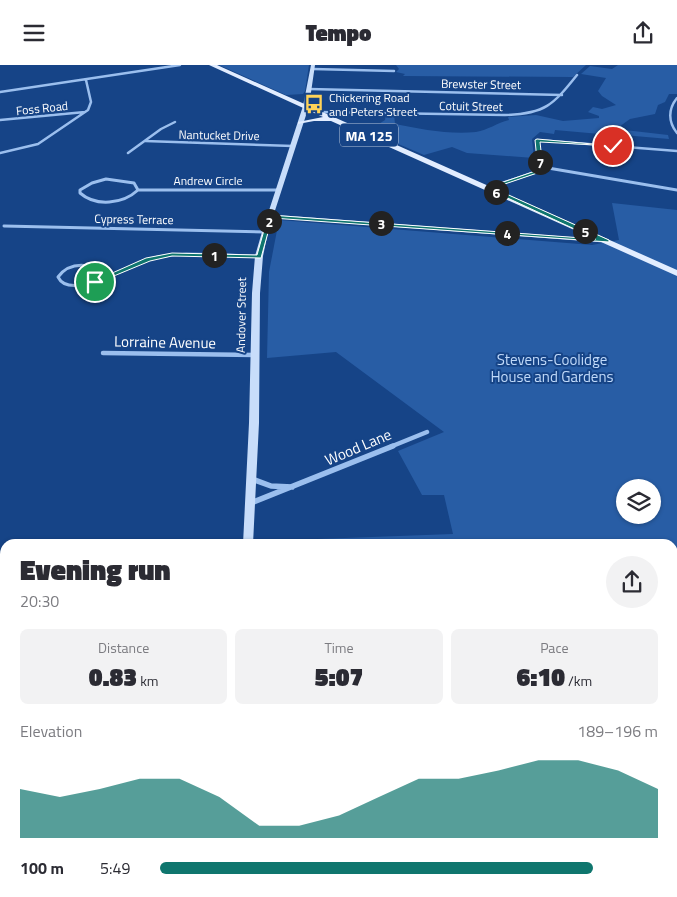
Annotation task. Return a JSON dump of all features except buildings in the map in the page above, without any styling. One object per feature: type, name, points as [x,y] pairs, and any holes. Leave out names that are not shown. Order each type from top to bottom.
[{"type":"main road","name":"MA 125","points":[[212,65],[677,273]]},
{"type":"main road","name":"Andover Street","points":[[248,539],[256,355],[256,293],[259,256],[278,190],[306,107],[313,67]]},
{"type":"main road","points":[[285,97],[308,91]]},
{"type":"main road","points":[[300,123],[314,119],[334,119]]},
{"type":"street","points":[[0,92],[180,65]]},
{"type":"street","points":[[313,67],[394,71]]},
{"type":"street","name":"Cotuit Street","points":[[318,111],[515,115],[546,110],[562,95],[577,75]]},
{"type":"street","points":[[0,153],[26,149],[40,144],[85,112],[91,105],[86,80]]},
{"type":"street","name":"Brewster Street","points":[[308,91],[562,95]]},
{"type":"street","points":[[677,98],[674,101],[669,120],[670,125],[677,133]]},
{"type":"street","name":"Foss Road","points":[[0,121],[85,112]]},
{"type":"street","points":[[128,153],[175,122]]},
{"type":"street","points":[[548,168],[539,160],[537,140],[677,151]]},
{"type":"street","name":"Nantucket Drive","points":[[145,141],[293,146]]},
{"type":"street","points":[[488,188],[548,168],[677,191]]},
{"type":"street","name":"Andrew Circle","points":[[138,189],[134,183],[109,179],[90,183],[80,190],[80,193],[83,197],[95,201],[114,201],[130,196],[138,189],[278,190]]},
{"type":"street","points":[[270,216],[606,241]]},
{"type":"street","name":"Cypress Terrace","points":[[4,226],[265,232]]},
{"type":"street","points":[[113,274],[98,267],[85,265],[70,267],[58,277],[63,283],[75,285],[89,284],[113,274],[148,259],[172,255],[259,256]]},
{"type":"street","name":"Lorraine Avenue","points":[[103,353],[256,355]]},
{"type":"street","name":"Wood Lane","points":[[251,503],[300,485],[427,432]]},
{"type":"street","name":"Wood Lane","points":[[252,479],[265,486],[277,488],[300,485]]},
{"type":"green space","points":[[219,65],[309,65],[303,94],[286,95]]},
{"type":"green space","points":[[396,65],[586,65],[573,77],[403,76],[405,74],[396,72],[399,69]]},
{"type":"green space","points":[[618,65],[677,65],[677,94],[669,94],[665,102],[658,105],[655,114],[630,119],[616,129],[668,135],[669,139],[623,135],[622,140],[599,138],[600,134],[555,130],[554,134],[540,132],[532,139],[534,158],[467,153],[452,147],[424,155],[368,131],[385,120],[386,114],[394,114],[395,124],[425,130],[456,133],[480,131],[509,120],[508,117],[536,115],[563,121],[599,118],[599,116],[588,112],[593,107],[602,109],[616,105],[598,91],[606,78],[581,74],[590,66],[612,69]]},
{"type":"green space","name":"Stevens-Coolidge House and Gardens","points":[[612,203],[677,210],[677,539],[317,539],[453,534],[444,495],[422,495],[398,451],[444,432],[336,352],[267,358],[269,272],[279,220],[592,245],[619,240]]},
{"type":"place","name":"Chickering Road and Peters Street","points":[[314,104]]},
{"type":"route","points":[[95,282],[148,259],[159,257],[190,254],[259,256],[270,216],[606,241],[488,188],[548,168],[539,160],[537,140],[613,146]]}]
